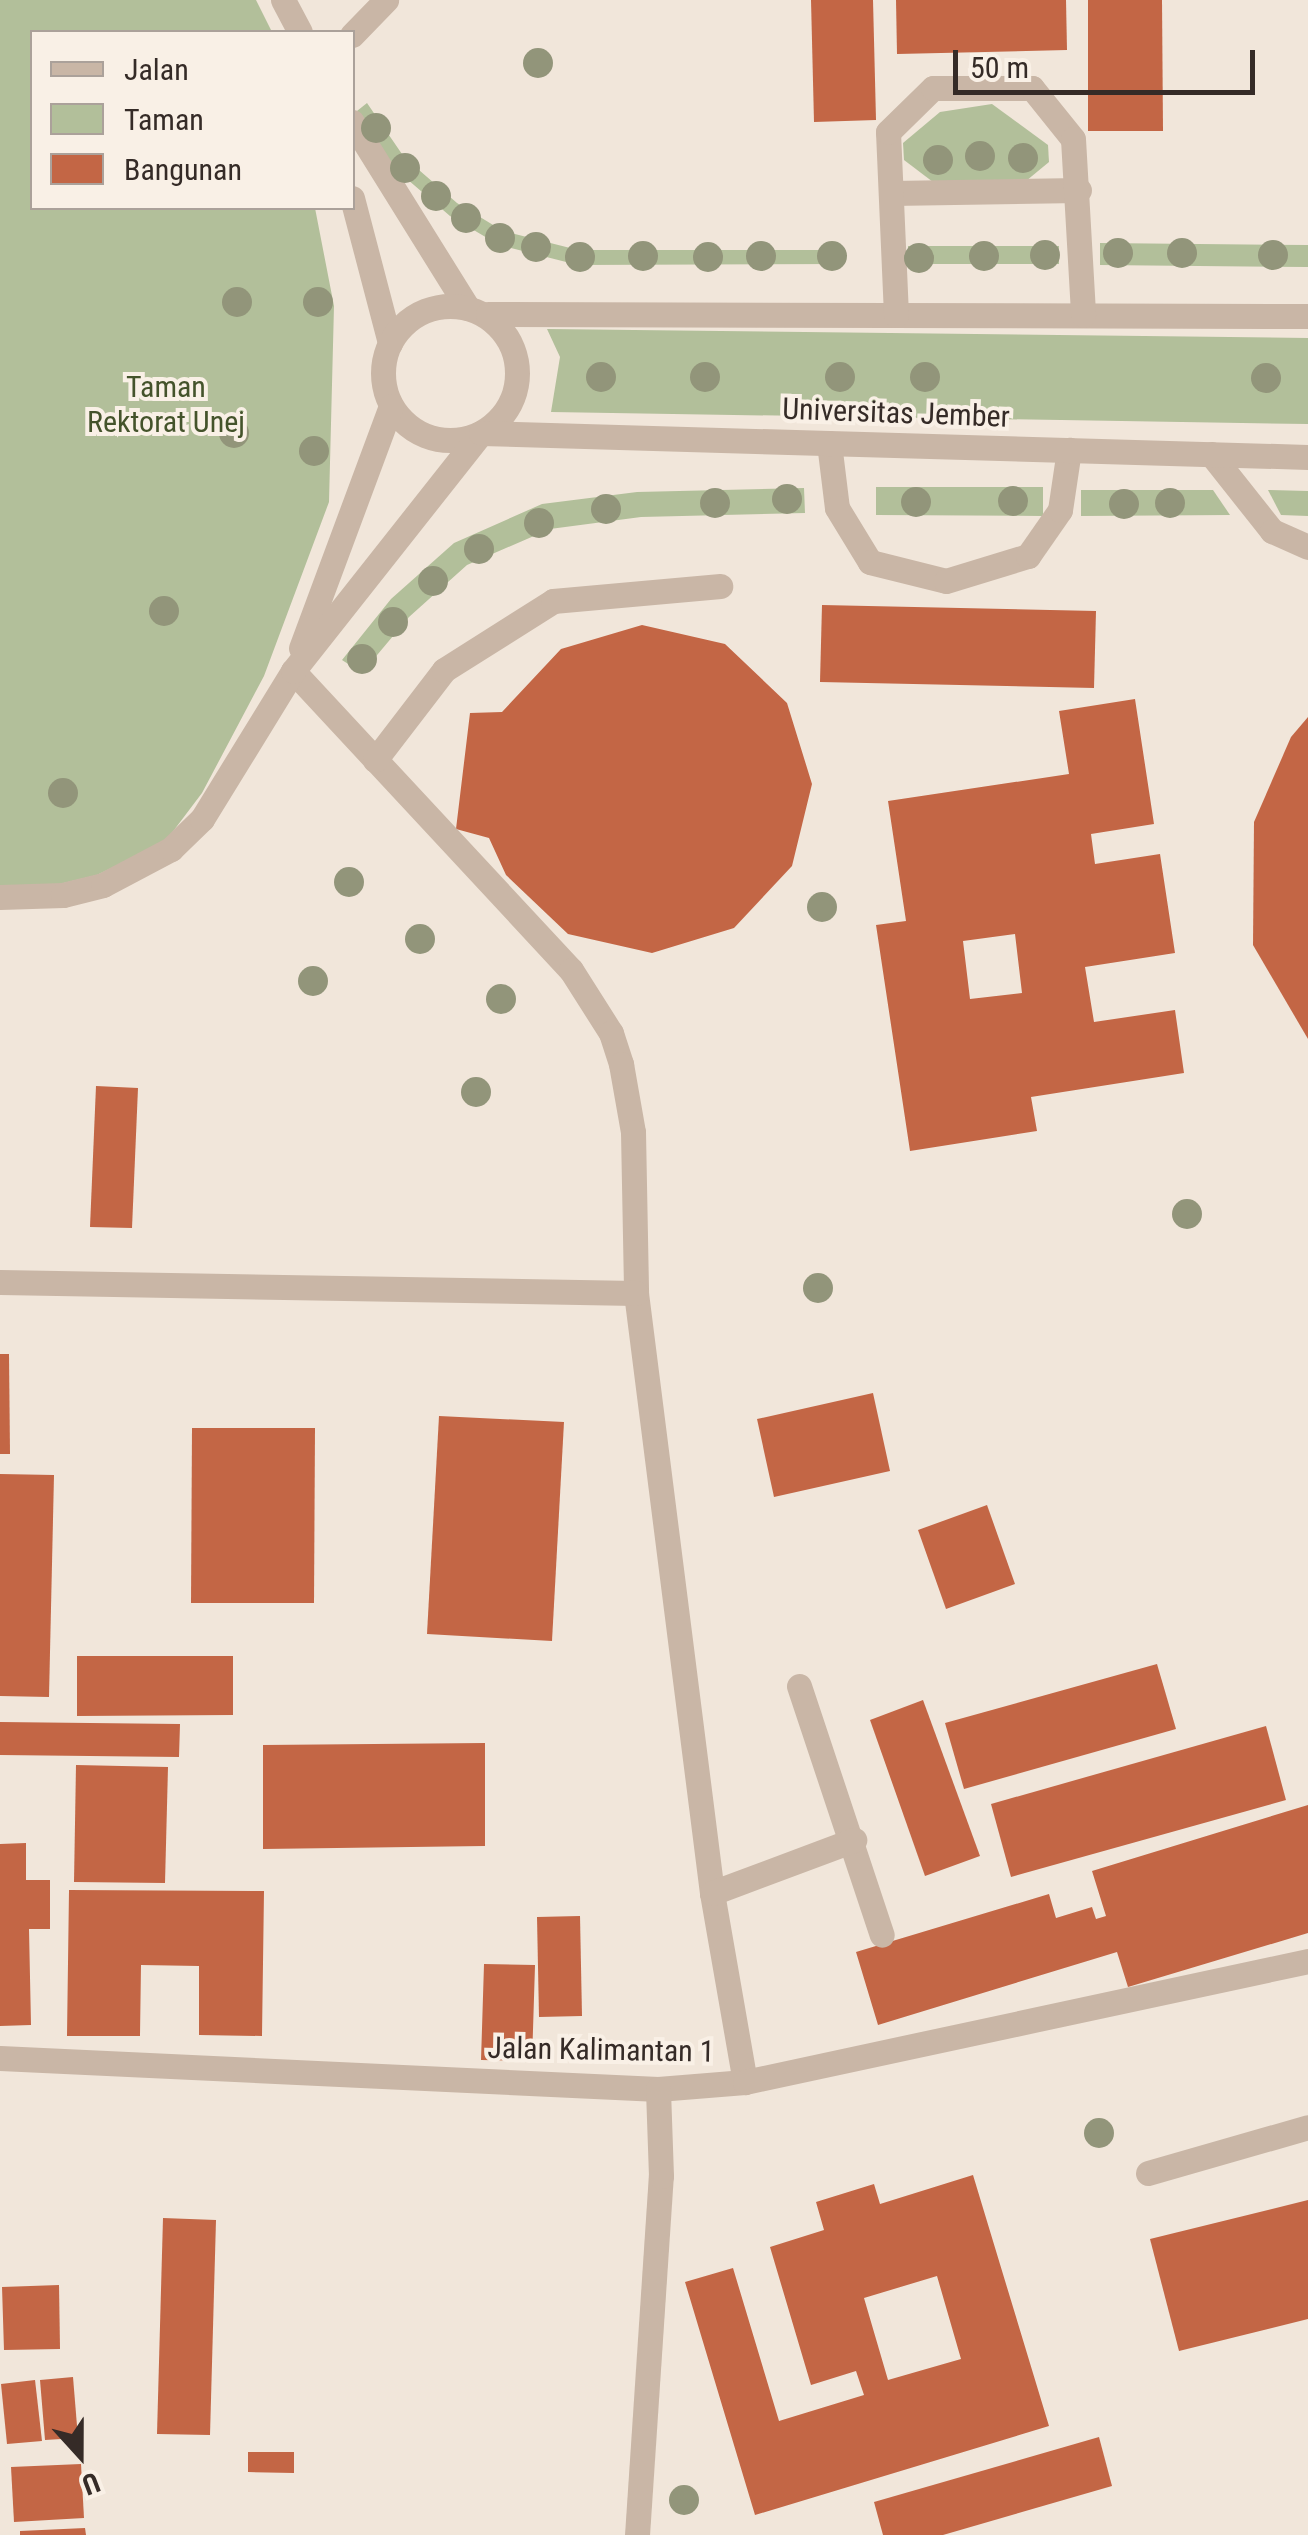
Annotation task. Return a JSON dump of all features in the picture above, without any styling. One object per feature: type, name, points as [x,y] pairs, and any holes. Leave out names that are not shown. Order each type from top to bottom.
[{"type":"lane","points":[[283,0],[299,30]]},
{"type":"lane","points":[[355,32],[386,0]]},
{"type":"lane","points":[[896,315],[888,132],[932,88],[1032,88],[1073,138],[1079,190],[1083,315]]},
{"type":"lane","points":[[0,898],[63,895],[103,885],[171,849],[202,819],[292,671],[512,399],[518,376],[515,354],[478,311],[355,126]]},
{"type":"lane","points":[[892,193],[1079,190]]},
{"type":"lane","points":[[355,209],[390,342],[382,375],[391,406],[414,430],[436,439],[481,433]]},
{"type":"lane","points":[[390,342],[426,310],[1308,316]]},
{"type":"lane","points":[[292,671],[391,406]]},
{"type":"lane","name":"Universitas Jember","points":[[481,433],[1308,456]]},
{"type":"lane","points":[[829,443],[838,508],[870,562],[946,580],[1028,556],[1060,510],[1069,450]]},
{"type":"lane","points":[[1211,454],[1272,531],[1308,547]]},
{"type":"lane","points":[[375,760],[444,670],[554,600],[720,586]]},
{"type":"lane","points":[[292,671],[572,970],[610,1033],[633,1132],[636,1293],[712,1893],[745,2082]]},
{"type":"lane","points":[[0,1282],[636,1293]]},
{"type":"lane","points":[[799,1686],[854,1840],[882,1935]]},
{"type":"lane","points":[[712,1893],[854,1840]]},
{"type":"lane","name":"Jalan Kalimantan 1","points":[[0,2058],[658,2089],[745,2082],[1306,1969]]},
{"type":"lane","points":[[637,2535],[661,2176],[658,2089]]},
{"type":"lane","points":[[1148,2173],[1308,2128]]},
{"type":"green space","name":"Taman Rektorat Unej","points":[[0,0],[256,0],[271,30],[30,30],[30,210],[315,210],[334,306],[329,502],[264,676],[202,793],[165,842],[97,875],[47,887],[0,888]]},
{"type":"green space","points":[[367,103],[404,157],[457,203],[503,231],[578,250],[843,250],[843,264],[578,265],[499,245],[450,216],[393,167],[357,111]]},
{"type":"green space","points":[[992,104],[1048,145],[1049,162],[1026,181],[933,182],[904,160],[903,143],[940,112]]},
{"type":"green space","points":[[1100,243],[1308,245],[1308,267],[1100,265]]},
{"type":"green space","points":[[908,246],[1059,246],[1059,264],[908,264]]},
{"type":"green space","points":[[547,329],[1308,338],[1308,424],[551,412],[560,357]]},
{"type":"green space","points":[[876,487],[1043,487],[1043,516],[876,515]]},
{"type":"green space","points":[[804,488],[805,513],[641,517],[550,529],[467,565],[409,617],[362,673],[342,660],[391,599],[454,543],[542,504],[637,492]]},
{"type":"green space","points":[[1081,490],[1213,490],[1230,515],[1081,516]]},
{"type":"green space","points":[[1268,490],[1308,491],[1308,516],[1281,515]]},
{"type":"building","points":[[811,0],[873,0],[876,120],[814,122]]},
{"type":"building","points":[[896,0],[1066,0],[1067,50],[897,54]]},
{"type":"building","points":[[1088,0],[1162,0],[1163,131],[1088,131]]},
{"type":"building","points":[[822,605],[1096,611],[1094,688],[820,682]]},
{"type":"building","points":[[642,625],[725,644],[787,703],[812,784],[792,866],[734,928],[652,953],[568,934],[506,875],[489,838],[456,829],[470,713],[502,712],[561,649]]},
{"type":"building","points":[[1135,699],[1154,824],[1091,834],[1095,864],[1160,854],[1175,953],[1085,967],[1094,1022],[1175,1010],[1184,1073],[1031,1097],[1037,1131],[910,1151],[876,925],[906,921],[888,801],[1069,774],[1059,711]],"holes":[[[1015,934],[1022,993],[970,999],[963,941]]]},
{"type":"building","points":[[1308,717],[1308,1039],[1253,945],[1254,822],[1291,737]]},
{"type":"building","points":[[96,1086],[138,1088],[132,1228],[90,1227]]},
{"type":"building","points":[[0,1354],[9,1354],[10,1454],[0,1454]]},
{"type":"building","points":[[873,1393],[890,1471],[774,1497],[757,1419]]},
{"type":"building","points":[[439,1416],[564,1422],[552,1641],[427,1634]]},
{"type":"building","points":[[192,1428],[315,1428],[314,1603],[191,1603]]},
{"type":"building","points":[[0,1474],[54,1475],[49,1697],[0,1696]]},
{"type":"building","points":[[987,1505],[1015,1584],[946,1609],[918,1530]]},
{"type":"building","points":[[77,1656],[233,1656],[233,1715],[77,1716]]},
{"type":"building","points":[[1157,1664],[1176,1729],[964,1789],[945,1723]]},
{"type":"building","points":[[923,1700],[980,1856],[925,1876],[870,1720]]},
{"type":"building","points":[[0,1722],[180,1724],[179,1757],[0,1755]]},
{"type":"building","points":[[1266,1726],[1286,1800],[1011,1877],[991,1804]]},
{"type":"building","points":[[485,1743],[485,1846],[263,1849],[263,1745]]},
{"type":"building","points":[[76,1765],[168,1767],[165,1883],[74,1882]]},
{"type":"building","points":[[1308,1805],[1308,1933],[1128,1987],[1117,1952],[878,2025],[856,1952],[1049,1894],[1056,1918],[1092,1907],[1096,1919],[1106,1916],[1092,1871]]},
{"type":"building","points":[[26,1843],[26,1880],[50,1880],[50,1929],[29,1929],[31,2025],[0,2026],[0,1844]]},
{"type":"building","points":[[69,1890],[264,1891],[262,2036],[199,2035],[199,1966],[141,1965],[140,2036],[67,2036]]},
{"type":"building","points":[[580,1916],[582,2016],[539,2017],[537,1917]]},
{"type":"building","points":[[484,1964],[535,1965],[532,2061],[481,2060]]},
{"type":"building","points":[[973,2175],[1049,2426],[755,2515],[685,2282],[733,2268],[779,2421],[864,2395],[856,2371],[811,2385],[770,2247],[824,2230],[816,2202],[874,2184],[880,2204]],"holes":[[[937,2276],[961,2359],[888,2380],[864,2298]]]},
{"type":"building","points":[[1308,2200],[1308,2319],[1179,2351],[1150,2239]]},
{"type":"building","points":[[163,2218],[216,2220],[210,2435],[157,2434]]},
{"type":"building","points":[[59,2285],[60,2349],[4,2350],[2,2287]]},
{"type":"building","points":[[73,2377],[78,2438],[45,2440],[40,2380]]},
{"type":"building","points":[[35,2380],[42,2441],[7,2444],[1,2384]]},
{"type":"building","points":[[1099,2437],[1112,2486],[943,2535],[883,2535],[874,2502]]},
{"type":"building","points":[[248,2452],[294,2452],[294,2473],[248,2472]]},
{"type":"building","points":[[81,2464],[84,2518],[14,2522],[11,2467]]},
{"type":"building","points":[[85,2528],[86,2535],[20,2535],[20,2531]]}]
